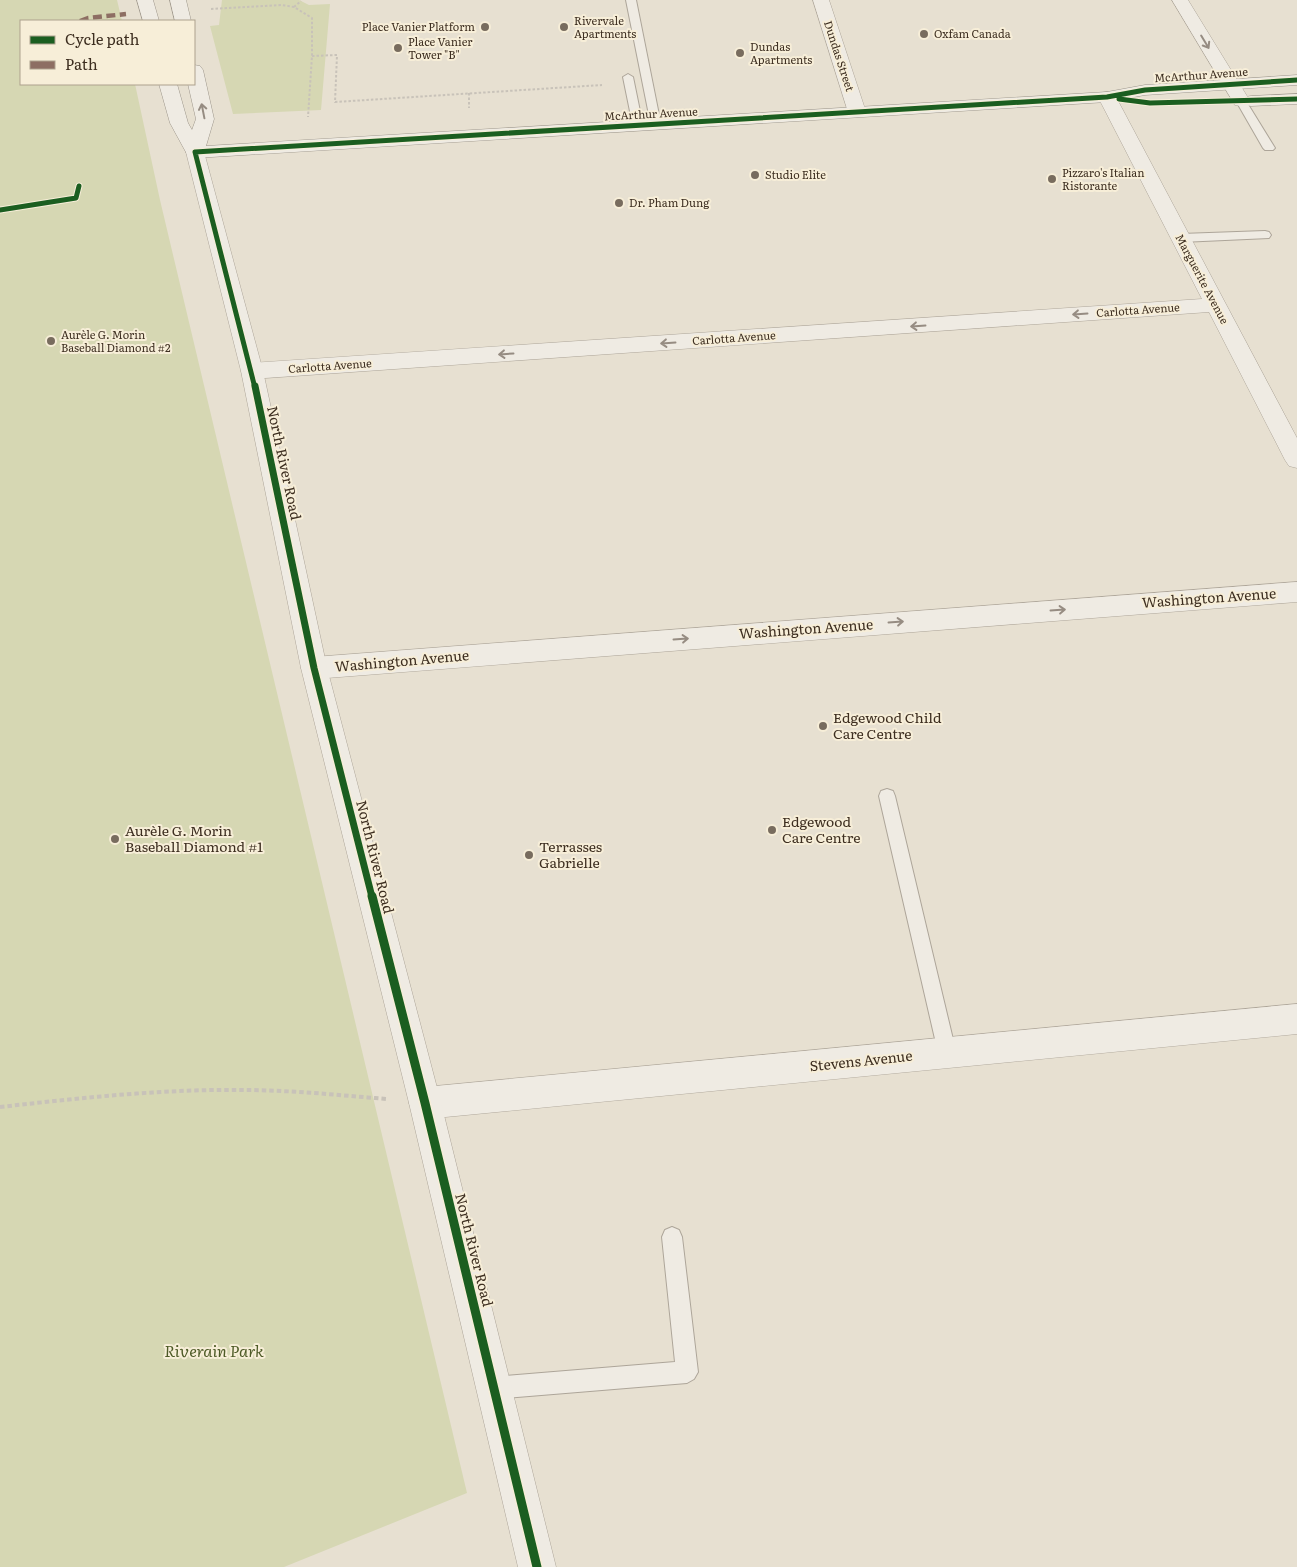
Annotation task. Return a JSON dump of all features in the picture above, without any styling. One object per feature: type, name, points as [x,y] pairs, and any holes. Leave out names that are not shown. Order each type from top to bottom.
[{"type":"street","points":[[145,0],[151,20]]},
{"type":"street","name":"Dundas Street","points":[[821,0],[857,112]]},
{"type":"street","points":[[1180,0],[1241,101]]},
{"type":"street","points":[[195,74],[205,119],[195,152]]},
{"type":"street","name":"McArthur Avenue","points":[[195,152],[1107,98],[1145,90],[1297,80]]},
{"type":"street","name":"North River Road","points":[[168,85],[179,123],[195,152],[252,371],[314,668],[425,1103],[537,1567]]},
{"type":"street","name":"McArthur Avenue","points":[[1107,98],[1150,103],[1297,100]]},
{"type":"street","name":"Marguerite Avenue","points":[[1107,98],[1297,460]]},
{"type":"street","name":"Carlotta Avenue","points":[[252,371],[1216,305]]},
{"type":"street","name":"Washington Avenue","points":[[314,668],[1297,592]]},
{"type":"street","name":"Stevens Avenue","points":[[425,1103],[1297,1019]]},
{"type":"lane","points":[[631,0],[647,125]]},
{"type":"lane","points":[[628,77],[647,125]]},
{"type":"lane","points":[[1241,101],[1269,148]]},
{"type":"lane","points":[[1181,238],[1265,235]]},
{"type":"lane","points":[[887,796],[947,1052]]},
{"type":"lane","points":[[494,1388],[687,1372],[672,1237]]},
{"type":"path","points":[[294,7],[301,1]]},
{"type":"path","points":[[181,11],[282,5],[294,7],[312,18],[312,56],[307,122]]},
{"type":"path","points":[[312,56],[337,55],[335,102],[607,84]]},
{"type":"path","points":[[468,102],[469,93]]},
{"type":"path","points":[[0,1107],[110,1095],[240,1090],[283,1091],[425,1103]]},
{"type":"green space","name":"Riverain Park","points":[[0,0],[117,0],[122,20],[20,20],[20,85],[135,85],[160,200],[467,1493],[284,1567],[0,1567]]},
{"type":"green space","points":[[222,0],[299,0],[309,5],[330,4],[321,110],[233,114],[210,26],[219,25]]},
{"type":"marked path","points":[[83,20],[126,14]]},
{"type":"cycle path","points":[[537,1567],[425,1103],[314,668],[252,371],[195,152],[1107,97],[1145,90],[1297,80]]},
{"type":"cycle path","points":[[1119,99],[1150,103],[1297,99]]},
{"type":"cycle path","points":[[0,210],[76,198],[79,186]]},
{"type":"place","name":"Place Vanier Platform","points":[[485,27]]},
{"type":"place","name":"Rivervale Apartments","points":[[564,27]]},
{"type":"place","name":"Oxfam Canada","points":[[924,34]]},
{"type":"place","name":"Place Vanier Tower \"B\"","points":[[398,48]]},
{"type":"place","name":"Dundas Apartments","points":[[740,53]]},
{"type":"place","name":"Studio Elite","points":[[755,175]]},
{"type":"place","name":"Pizzaro's Italian Ristorante","points":[[1052,179]]},
{"type":"place","name":"Dr. Pham Dung","points":[[619,203]]},
{"type":"place","name":"Aurèle G. Morin Baseball Diamond #2","points":[[51,341]]},
{"type":"place","name":"Edgewood Child Care Centre","points":[[823,726]]},
{"type":"place","name":"Edgewood Care Centre","points":[[772,830]]},
{"type":"place","name":"Aurèle G. Morin Baseball Diamond #1","points":[[115,839]]},
{"type":"place","name":"Terrasses Gabrielle","points":[[529,855]]}]
